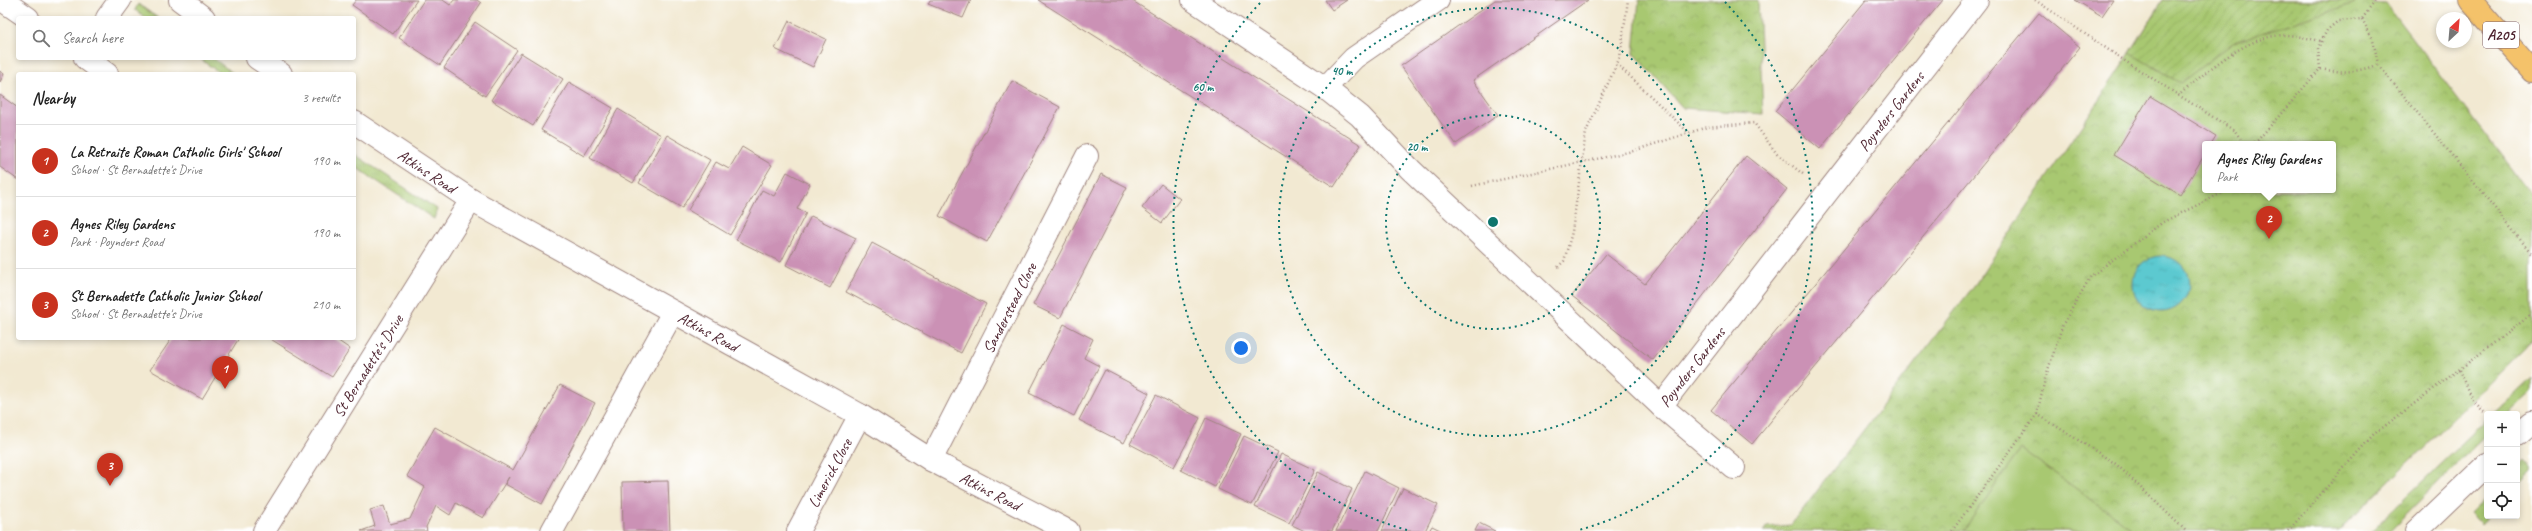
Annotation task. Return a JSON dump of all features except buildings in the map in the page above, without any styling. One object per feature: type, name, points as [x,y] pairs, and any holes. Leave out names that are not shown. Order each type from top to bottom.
[{"type":"highway","name":"A205","points":[[2470,0],[2532,71]]},
{"type":"street","points":[[2,0],[25,16]]},
{"type":"street","points":[[108,16],[120,0]]},
{"type":"street","points":[[180,0],[201,16]]},
{"type":"street","name":"Poynders Gardens","points":[[1193,0],[1325,88],[1381,136],[1450,207],[1661,406],[1977,0]]},
{"type":"street","points":[[1325,88],[1354,58],[1438,0]]},
{"type":"street","points":[[88,60],[104,72]]},
{"type":"street","points":[[260,60],[278,72]]},
{"type":"street","name":"Atkins Road","points":[[356,123],[471,200],[860,415],[931,460],[1068,531]]},
{"type":"street","name":"Sanderstead Close","points":[[931,460],[1086,156]]},
{"type":"street","name":"St Bernadette's Drive","points":[[264,531],[471,200]]},
{"type":"street","points":[[552,531],[673,312]]},
{"type":"street","points":[[1661,406],[1734,468]]},
{"type":"street","name":"Limerick Close","points":[[798,531],[860,415]]},
{"type":"street","points":[[2520,432],[2532,422]]},
{"type":"street","points":[[2417,531],[2484,467]]},
{"type":"path","points":[[1538,290],[1564,261],[1572,232],[1586,132],[1620,57],[1628,0]]},
{"type":"path","points":[[2035,0],[2178,96],[2235,131],[2242,141]]},
{"type":"path","points":[[2256,141],[2320,69],[2318,48],[2327,30],[2338,21],[2362,19],[2376,0]]},
{"type":"path","points":[[2362,19],[2373,39],[2378,64],[2532,254]]},
{"type":"path","points":[[2178,96],[2214,65],[2252,43],[2284,35],[2321,41]]},
{"type":"path","points":[[1617,64],[1688,133]]},
{"type":"path","points":[[2320,69],[2341,72],[2361,72],[2378,64]]},
{"type":"path","points":[[1450,207],[1474,184],[1633,151],[1707,127],[1754,123],[1778,154],[1828,193]]},
{"type":"path","points":[[1952,531],[2038,414],[2045,379],[2063,324],[2091,276],[2163,222],[2222,193]]},
{"type":"path","points":[[2288,531],[2373,435],[2532,314]]},
{"type":"path","points":[[2460,370],[2473,400],[2484,412]]},
{"type":"path","points":[[2038,414],[2116,464],[2186,531]]},
{"type":"green space","points":[[1639,0],[1758,0],[1763,114],[1683,108],[1634,53]]},
{"type":"green space","points":[[2163,0],[2372,0],[2373,3],[2386,4],[2532,196],[2532,341],[2339,531],[1763,531],[1767,527],[1791,525],[1976,283],[2125,61]]},
{"type":"green space","points":[[2163,0],[2352,0],[2355,3],[2234,42],[2180,83],[2130,53]]},
{"type":"green space","points":[[138,4],[155,16],[143,16],[135,10]]},
{"type":"green space","points":[[202,60],[216,60],[231,72],[218,72]]},
{"type":"green space","points":[[356,155],[437,209],[434,219],[356,167]]},
{"type":"green space","points":[[2532,377],[2532,392],[2511,411],[2496,411]]},
{"type":"green space","points":[[2484,422],[2484,437],[2389,531],[2371,531]]},
{"type":"green space","points":[[2021,449],[2135,531],[1963,531]]},
{"type":"green space","points":[[2525,460],[2532,468],[2532,472],[2520,484],[2520,483],[2520,465]]},
{"type":"green space","points":[[2484,499],[2484,519],[2486,519],[2481,524],[2470,513]]},
{"type":"water","points":[[2161,256],[2172,258],[2181,264],[2187,273],[2189,284],[2187,295],[2181,304],[2172,310],[2161,312],[2150,310],[2141,304],[2135,295],[2133,284],[2135,273],[2141,264],[2150,258]]},
{"type":"place","name":"Agnes Riley Gardens","points":[[2269,239]]},
{"type":"place","name":"La Retraite Roman Catholic Girls' School","points":[[225,389]]},
{"type":"place","name":"St Bernadette Catholic Junior School","points":[[110,486]]}]
